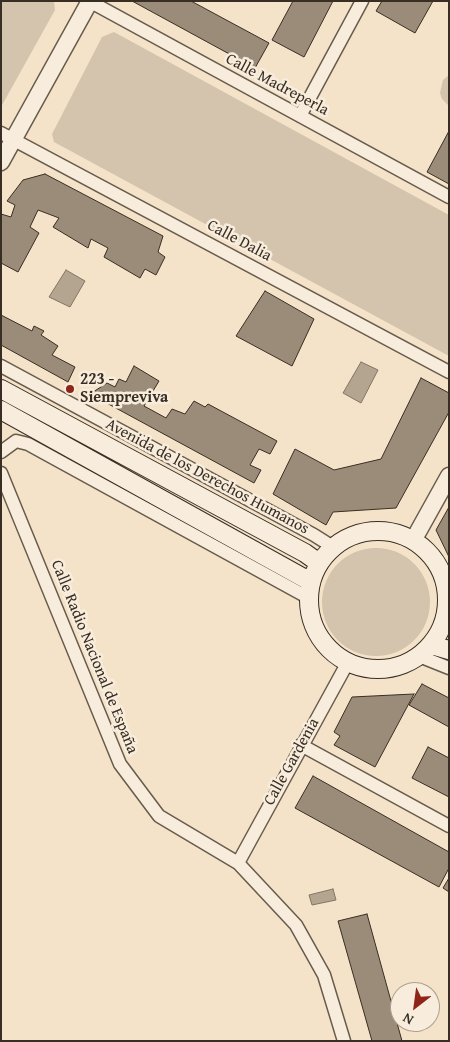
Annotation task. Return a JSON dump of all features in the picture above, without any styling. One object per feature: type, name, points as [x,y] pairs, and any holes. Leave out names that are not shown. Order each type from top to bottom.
[{"type":"main road","name":"Avenida de los Derechos Humanos","points":[[1,389],[305,553],[319,563]]},
{"type":"main road","points":[[1,410],[310,590]]},
{"type":"main road","points":[[372,530],[394,532],[414,539],[428,551],[439,566],[446,584],[448,603],[446,627],[426,650],[403,664],[385,669],[366,668],[348,662],[332,651],[319,636],[311,618],[310,590],[319,563],[333,547],[351,536],[372,530]]},
{"type":"main road","points":[[426,650],[449,650]]},
{"type":"street","points":[[1,162],[7,136],[89,1]]},
{"type":"street","name":"Calle Madreperla","points":[[89,1],[449,197]]},
{"type":"street","points":[[300,116],[362,1]]},
{"type":"street","name":"Calle Dalia","points":[[7,136],[449,372]]},
{"type":"street","name":"Avenida de los Derechos Humanos","points":[[1,366],[333,547]]},
{"type":"street","points":[[1,452],[6,446],[16,441],[28,444],[310,590]]},
{"type":"street","name":"Calle Radio Nacional de España","points":[[1,473],[120,764],[158,816],[238,863],[296,925],[324,975],[344,1041]]},
{"type":"street","points":[[414,539],[449,476]]},
{"type":"street","points":[[426,650],[449,668]]},
{"type":"street","name":"Calle Gardenia","points":[[238,863],[348,662]]},
{"type":"street","points":[[301,745],[449,826]]},
{"type":"shaded area","points":[[1,1],[54,1],[55,10],[1,107]]},
{"type":"shaded area","points":[[114,32],[449,215],[449,356],[54,142],[52,134],[102,37]]},
{"type":"shaded area","points":[[449,75],[449,106],[442,99],[440,93],[443,80]]},
{"type":"shaded area","points":[[66,270],[85,281],[70,307],[49,297]]},
{"type":"shaded area","points":[[361,362],[378,370],[361,403],[343,393]]},
{"type":"shaded area","points":[[376,548],[397,552],[414,564],[426,581],[430,602],[426,623],[414,640],[397,652],[376,656],[355,652],[338,640],[326,623],[322,602],[326,581],[338,564],[355,552]]},
{"type":"shaded area","points":[[333,889],[336,900],[312,905],[309,895]]},
{"type":"building","points":[[132,1],[191,1],[269,43],[255,68]]},
{"type":"building","points":[[293,1],[333,1],[304,57],[272,40]]},
{"type":"building","points":[[382,1],[433,1],[415,33],[376,11]]},
{"type":"building","points":[[449,131],[449,184],[427,172]]},
{"type":"building","points":[[45,174],[163,236],[158,252],[165,257],[156,275],[145,269],[140,278],[104,257],[108,248],[91,239],[88,248],[53,227],[59,218],[38,210],[30,227],[39,233],[18,272],[1,263],[1,214],[11,217],[15,205],[7,201],[23,180]]},
{"type":"building","points":[[265,291],[314,319],[292,366],[236,336]]},
{"type":"building","points":[[1,315],[32,331],[34,326],[44,331],[41,335],[58,346],[52,355],[75,367],[68,382],[1,345]]},
{"type":"building","points":[[134,366],[159,381],[144,406],[166,418],[172,409],[185,414],[194,401],[205,407],[208,404],[277,441],[270,454],[259,449],[250,465],[261,470],[254,483],[90,394],[107,383],[115,387],[119,379],[126,382]]},
{"type":"building","points":[[421,378],[449,393],[449,412],[396,508],[333,512],[326,525],[273,494],[295,449],[334,470],[381,459]]},
{"type":"building","points":[[449,507],[449,557],[436,530]]},
{"type":"building","points":[[422,684],[449,698],[449,727],[409,705]]},
{"type":"building","points":[[414,694],[375,767],[334,745],[340,736],[334,732],[352,697]]},
{"type":"building","points":[[428,747],[449,758],[449,797],[412,778]]},
{"type":"building","points":[[313,776],[449,852],[449,868],[439,887],[295,808]]},
{"type":"building","points":[[449,878],[449,892],[443,888]]},
{"type":"building","points":[[367,914],[390,997],[390,1032],[400,1032],[402,1041],[372,1041],[338,921]]},
{"type":"place","name":"223 - Siempreviva","points":[[70,389]]}]
